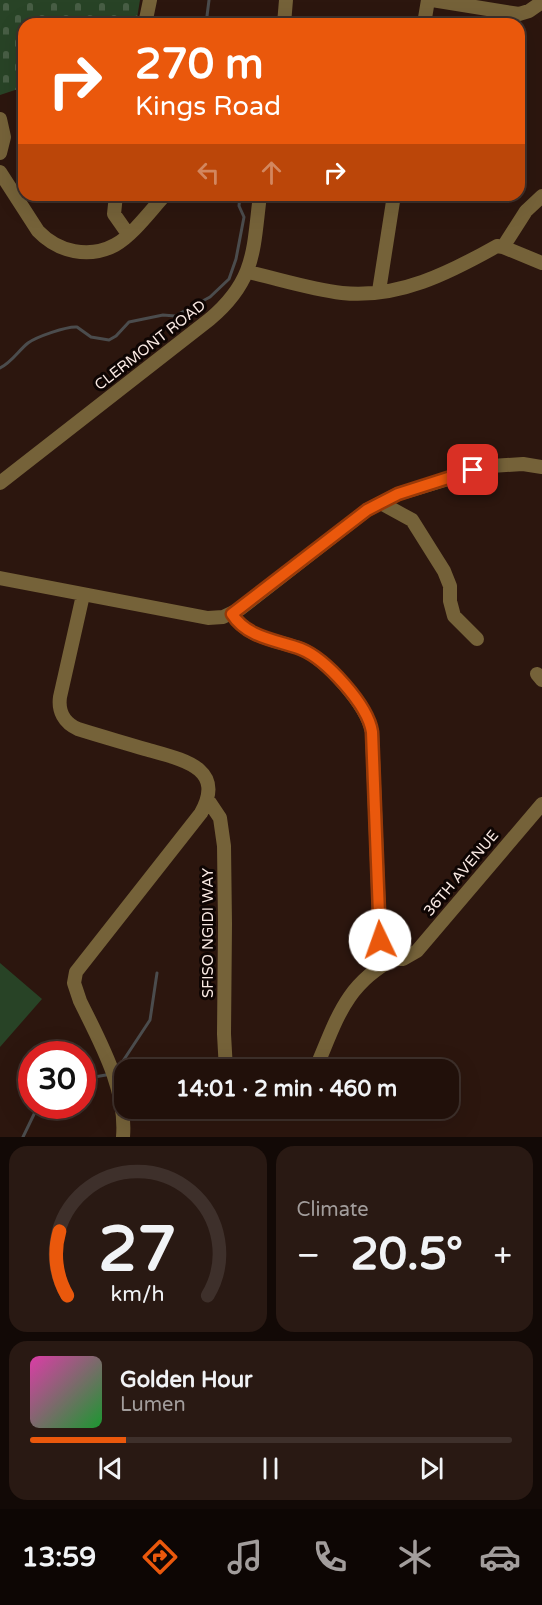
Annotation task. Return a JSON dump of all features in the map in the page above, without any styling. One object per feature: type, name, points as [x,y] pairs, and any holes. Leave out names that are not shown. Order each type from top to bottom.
[{"type":"street","points":[[146,18],[150,0]]},
{"type":"street","points":[[284,18],[286,0]]},
{"type":"street","points":[[426,18],[430,0],[519,14],[529,11],[542,2]]},
{"type":"street","points":[[0,119],[4,137],[0,153]]},
{"type":"street","points":[[0,172],[18,200]]},
{"type":"street","points":[[502,247],[526,211],[542,196]]},
{"type":"street","points":[[19,201],[38,231],[53,245],[72,251],[90,252],[115,245],[159,201]]},
{"type":"street","points":[[115,201],[114,214],[128,234]]},
{"type":"street","name":"CLERMONT ROAD","points":[[0,483],[224,307],[239,289],[248,272],[259,201]]},
{"type":"street","points":[[379,291],[393,201]]},
{"type":"street","points":[[248,272],[343,293],[361,294],[397,289],[440,276],[497,246],[542,263]]},
{"type":"street","points":[[0,578],[208,618],[232,614],[357,517],[381,502],[416,488],[490,466],[523,464],[542,467]]},
{"type":"street","points":[[381,502],[405,515],[416,526],[444,571],[450,586],[450,601],[454,616],[477,639]]},
{"type":"street","name":"SFISO NGIDI WAY","points":[[83,595],[60,697],[59,704],[63,716],[69,724],[78,729],[189,762],[205,777],[209,788],[208,800],[220,818],[224,846],[225,1059]]},
{"type":"street","points":[[232,614],[236,621],[255,634],[311,654],[343,685],[369,719],[372,732],[380,940],[386,952],[395,958]]},
{"type":"street","points":[[123,1137],[122,1112],[114,1076],[80,1000],[74,978],[96,946],[194,822],[208,800]]},
{"type":"street","name":"36TH AVENUE","points":[[320,1059],[344,1004],[354,989],[382,965],[395,958],[403,959],[417,951],[542,804]]},
{"type":"green space","points":[[0,0],[140,0],[137,18],[18,18],[18,89],[0,95]]},
{"type":"green space","points":[[0,963],[42,999],[0,1047]]},
{"type":"waterway","points":[[208,18],[209,0]]},
{"type":"waterway","points":[[0,368],[28,343],[52,332],[77,327],[91,337],[109,340],[129,322],[163,315],[175,316],[210,297],[229,279],[236,259],[244,217],[239,206],[239,201]]},
{"type":"waterway","points":[[124,1059],[150,1020],[157,973]]},
{"type":"waterway","points":[[96,1077],[106,1075]]},
{"type":"waterway","points":[[23,1137],[32,1119]]},
{"type":"route","points":[[380,940],[372,732],[369,719],[336,677],[311,654],[255,634],[236,621],[232,614],[367,510],[398,494],[473,470]]}]
